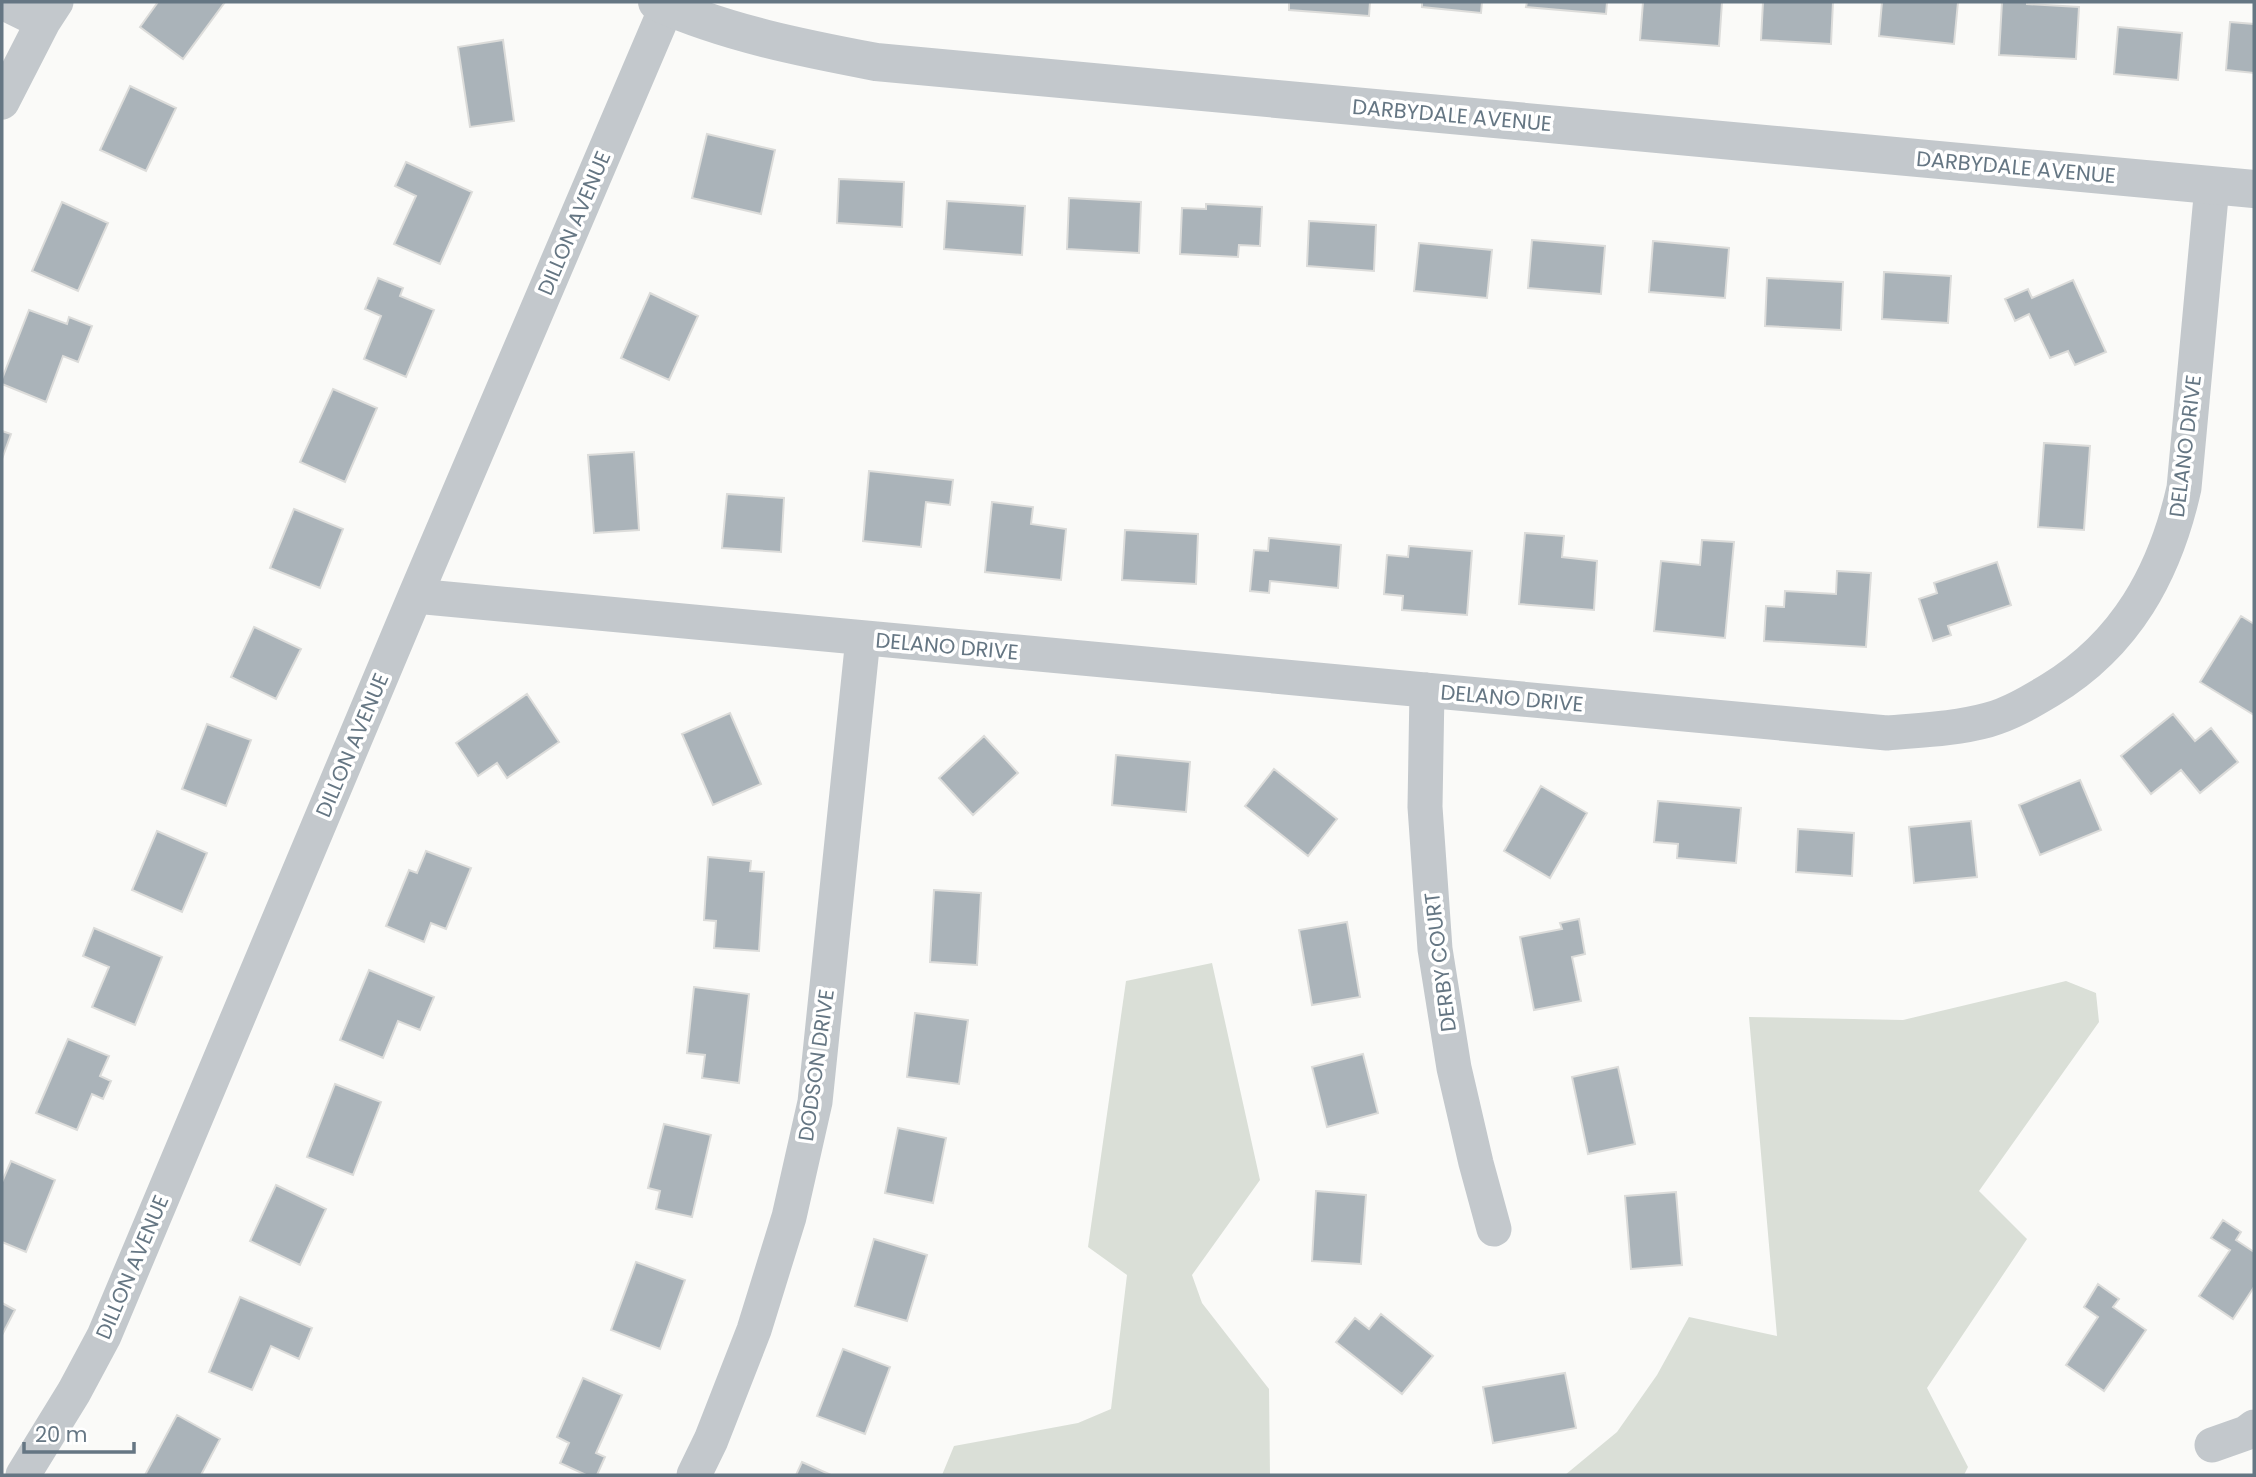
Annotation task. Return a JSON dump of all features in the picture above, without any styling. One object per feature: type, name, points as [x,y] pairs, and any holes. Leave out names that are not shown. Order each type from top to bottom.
[{"type":"street","points":[[2,2],[50,12],[2,102]]},
{"type":"street","name":"DARBYDALE AVENUE","points":[[662,4],[787,45],[876,62],[2254,190]]},
{"type":"street","name":"DILLON AVENUE","points":[[23,1475],[74,1392],[104,1336],[662,4]]},
{"type":"street","name":"DELANO DRIVE","points":[[415,596],[1887,733],[1946,728],[1989,720],[2026,705],[2069,678],[2100,652],[2133,614],[2158,570],[2176,523],[2184,488],[2212,186]]},
{"type":"street","name":"DODSON DRIVE","points":[[694,1475],[711,1440],[754,1330],[789,1217],[815,1102],[863,638]]},
{"type":"street","name":"DERBY COURT","points":[[1427,690],[1425,807],[1435,949],[1454,1068],[1494,1229]]},
{"type":"street","points":[[2212,1445],[2246,1433],[2254,1427]]},
{"type":"shaded area","points":[[1212,963],[1260,1180],[1192,1275],[1202,1303],[1269,1389],[1270,1475],[942,1475],[954,1446],[1078,1423],[1111,1409],[1127,1275],[1088,1247],[1126,981]]},
{"type":"shaded area","points":[[2066,981],[2096,993],[2099,1022],[1979,1191],[2027,1239],[1927,1388],[1968,1467],[1964,1475],[1565,1475],[1617,1432],[1657,1375],[1689,1317],[1777,1336],[1749,1017],[1903,1020]]},
{"type":"building","points":[[158,2],[225,2],[183,59],[140,27]]},
{"type":"building","points":[[1289,2],[1370,2],[1369,16],[1289,10]]},
{"type":"building","points":[[1422,2],[1482,2],[1481,13],[1422,7]]},
{"type":"building","points":[[1527,2],[1607,2],[1606,14],[1526,7]]},
{"type":"building","points":[[1643,2],[1722,2],[1719,46],[1640,40]]},
{"type":"building","points":[[1763,2],[1833,2],[1831,44],[1761,40]]},
{"type":"building","points":[[1882,2],[1958,2],[1954,44],[1879,36]]},
{"type":"building","points":[[2002,2],[2079,7],[2076,59],[1999,55]]},
{"type":"building","points":[[2230,22],[2254,24],[2254,73],[2226,70]]},
{"type":"building","points":[[2118,27],[2182,33],[2178,80],[2114,74]]},
{"type":"building","points":[[503,40],[514,121],[470,127],[458,47]]},
{"type":"building","points":[[130,86],[176,108],[146,171],[100,150]]},
{"type":"building","points":[[707,134],[775,150],[761,214],[692,198]]},
{"type":"building","points":[[406,162],[472,192],[440,264],[394,244],[416,196],[395,186]]},
{"type":"building","points":[[839,179],[904,182],[902,227],[837,223]]},
{"type":"building","points":[[1069,198],[1141,202],[1139,253],[1067,249]]},
{"type":"building","points":[[947,201],[1025,206],[1022,255],[944,249]]},
{"type":"building","points":[[62,202],[108,223],[78,291],[32,271]]},
{"type":"building","points":[[1206,204],[1262,207],[1260,246],[1239,245],[1238,257],[1180,254],[1182,208],[1206,209]]},
{"type":"building","points":[[1309,221],[1376,225],[1374,271],[1307,266]]},
{"type":"building","points":[[1532,240],[1605,246],[1601,294],[1528,288]]},
{"type":"building","points":[[1653,241],[1729,248],[1725,298],[1649,292]]},
{"type":"building","points":[[1419,243],[1492,250],[1487,298],[1414,291]]},
{"type":"building","points":[[1884,272],[1951,276],[1948,323],[1882,319]]},
{"type":"building","points":[[378,278],[403,288],[400,296],[434,310],[406,377],[364,359],[381,316],[365,309]]},
{"type":"building","points":[[1767,278],[1843,282],[1841,330],[1765,326]]},
{"type":"building","points":[[2073,280],[2106,352],[2075,365],[2068,351],[2050,358],[2029,314],[2015,321],[2005,299],[2028,289],[2032,298]]},
{"type":"building","points":[[650,293],[698,316],[669,380],[621,358]]},
{"type":"building","points":[[29,310],[67,324],[69,317],[92,326],[78,362],[63,356],[46,402],[2,384]]},
{"type":"building","points":[[333,389],[377,408],[345,482],[300,462]]},
{"type":"building","points":[[2,431],[11,434],[2,459]]},
{"type":"building","points":[[2044,443],[2090,446],[2084,530],[2038,527]]},
{"type":"building","points":[[634,452],[639,530],[594,533],[588,455]]},
{"type":"building","points":[[869,471],[953,480],[950,505],[926,502],[921,547],[863,541]]},
{"type":"building","points":[[727,494],[784,498],[781,552],[722,548]]},
{"type":"building","points":[[992,502],[1033,507],[1031,524],[1066,529],[1061,580],[985,572]]},
{"type":"building","points":[[294,509],[343,529],[320,588],[270,568]]},
{"type":"building","points":[[1125,530],[1198,534],[1196,584],[1122,580]]},
{"type":"building","points":[[1525,533],[1564,536],[1562,557],[1597,561],[1594,610],[1519,604]]},
{"type":"building","points":[[1269,538],[1341,545],[1338,588],[1270,581],[1269,593],[1250,591],[1254,550],[1268,551]]},
{"type":"building","points":[[1702,540],[1734,542],[1725,638],[1654,631],[1661,561],[1700,565]]},
{"type":"building","points":[[1409,546],[1472,551],[1467,615],[1402,610],[1403,596],[1384,594],[1387,555],[1408,557]]},
{"type":"building","points":[[1997,562],[2011,605],[1948,626],[1951,635],[1933,641],[1919,599],[1937,593],[1934,583]]},
{"type":"building","points":[[1837,571],[1871,573],[1866,647],[1764,641],[1766,606],[1784,607],[1785,591],[1836,594]]},
{"type":"building","points":[[2241,616],[2254,624],[2254,715],[2200,682]]},
{"type":"building","points":[[254,627],[301,649],[276,699],[231,677]]},
{"type":"building","points":[[527,694],[559,742],[507,778],[497,763],[478,776],[456,743]]},
{"type":"building","points":[[730,713],[761,784],[713,805],[682,734]]},
{"type":"building","points":[[2173,714],[2195,741],[2211,728],[2238,762],[2200,793],[2181,770],[2151,794],[2121,756]]},
{"type":"building","points":[[207,724],[251,740],[226,806],[182,789]]},
{"type":"building","points":[[984,736],[1018,773],[973,815],[939,778]]},
{"type":"building","points":[[1116,755],[1190,762],[1186,812],[1112,805]]},
{"type":"building","points":[[1274,769],[1337,819],[1308,856],[1245,806]]},
{"type":"building","points":[[2080,780],[2101,830],[2040,855],[2019,805]]},
{"type":"building","points":[[1541,786],[1587,813],[1550,878],[1504,851]]},
{"type":"building","points":[[1658,801],[1741,808],[1736,863],[1677,858],[1678,844],[1654,842]]},
{"type":"building","points":[[1971,821],[1977,877],[1914,883],[1909,827]]},
{"type":"building","points":[[1798,829],[1854,833],[1852,876],[1796,872]]},
{"type":"building","points":[[157,831],[207,853],[182,912],[132,890]]},
{"type":"building","points":[[426,851],[471,868],[446,929],[431,923],[424,942],[386,926],[409,870],[417,873]]},
{"type":"building","points":[[708,857],[751,861],[750,871],[764,872],[759,951],[714,948],[716,921],[704,920]]},
{"type":"building","points":[[934,890],[981,893],[977,965],[930,962]]},
{"type":"building","points":[[1579,919],[1585,954],[1572,957],[1581,1001],[1534,1010],[1520,937],[1562,929],[1560,923]]},
{"type":"building","points":[[1347,922],[1360,997],[1312,1005],[1299,930]]},
{"type":"building","points":[[94,928],[162,957],[135,1025],[92,1007],[109,967],[83,956]]},
{"type":"building","points":[[369,970],[434,997],[420,1030],[398,1021],[383,1058],[340,1040]]},
{"type":"building","points":[[694,987],[749,994],[739,1083],[702,1078],[705,1055],[687,1053]]},
{"type":"building","points":[[915,1013],[968,1020],[959,1084],[907,1077]]},
{"type":"building","points":[[68,1039],[109,1056],[100,1076],[111,1081],[103,1099],[92,1094],[77,1130],[36,1113]]},
{"type":"building","points":[[1363,1054],[1378,1113],[1327,1127],[1312,1067]]},
{"type":"building","points":[[1618,1067],[1635,1144],[1588,1154],[1572,1077]]},
{"type":"building","points":[[335,1084],[381,1102],[353,1175],[307,1157]]},
{"type":"building","points":[[664,1124],[711,1135],[692,1217],[656,1209],[660,1191],[648,1188]]},
{"type":"building","points":[[898,1128],[946,1138],[933,1203],[885,1193]]},
{"type":"building","points":[[11,1161],[55,1180],[26,1252],[2,1242],[2,1182]]},
{"type":"building","points":[[276,1185],[326,1209],[300,1265],[250,1241]]},
{"type":"building","points":[[1316,1191],[1366,1195],[1361,1264],[1312,1261]]},
{"type":"building","points":[[1676,1192],[1682,1265],[1631,1269],[1625,1196]]},
{"type":"building","points":[[2223,1220],[2241,1232],[2236,1240],[2254,1252],[2254,1287],[2233,1319],[2199,1296],[2230,1250],[2211,1238]]},
{"type":"building","points":[[874,1239],[927,1255],[907,1321],[855,1306]]},
{"type":"building","points":[[636,1262],[685,1280],[660,1349],[611,1330]]},
{"type":"building","points":[[2098,1284],[2119,1299],[2113,1307],[2146,1330],[2104,1391],[2066,1365],[2098,1317],[2084,1307]]},
{"type":"building","points":[[240,1297],[312,1328],[299,1359],[271,1346],[252,1390],[209,1372]]},
{"type":"building","points":[[2,1303],[15,1310],[2,1335]]},
{"type":"building","points":[[1381,1314],[1433,1356],[1402,1394],[1336,1342],[1355,1318],[1369,1329]]},
{"type":"building","points":[[843,1349],[890,1367],[865,1434],[817,1416]]},
{"type":"building","points":[[1565,1373],[1576,1428],[1493,1443],[1483,1387]]},
{"type":"building","points":[[583,1378],[622,1395],[596,1453],[605,1457],[597,1475],[586,1475],[560,1463],[569,1443],[557,1437]]},
{"type":"building","points":[[177,1415],[220,1439],[201,1475],[145,1475]]},
{"type":"building","points":[[802,1462],[831,1475],[796,1475]]}]
